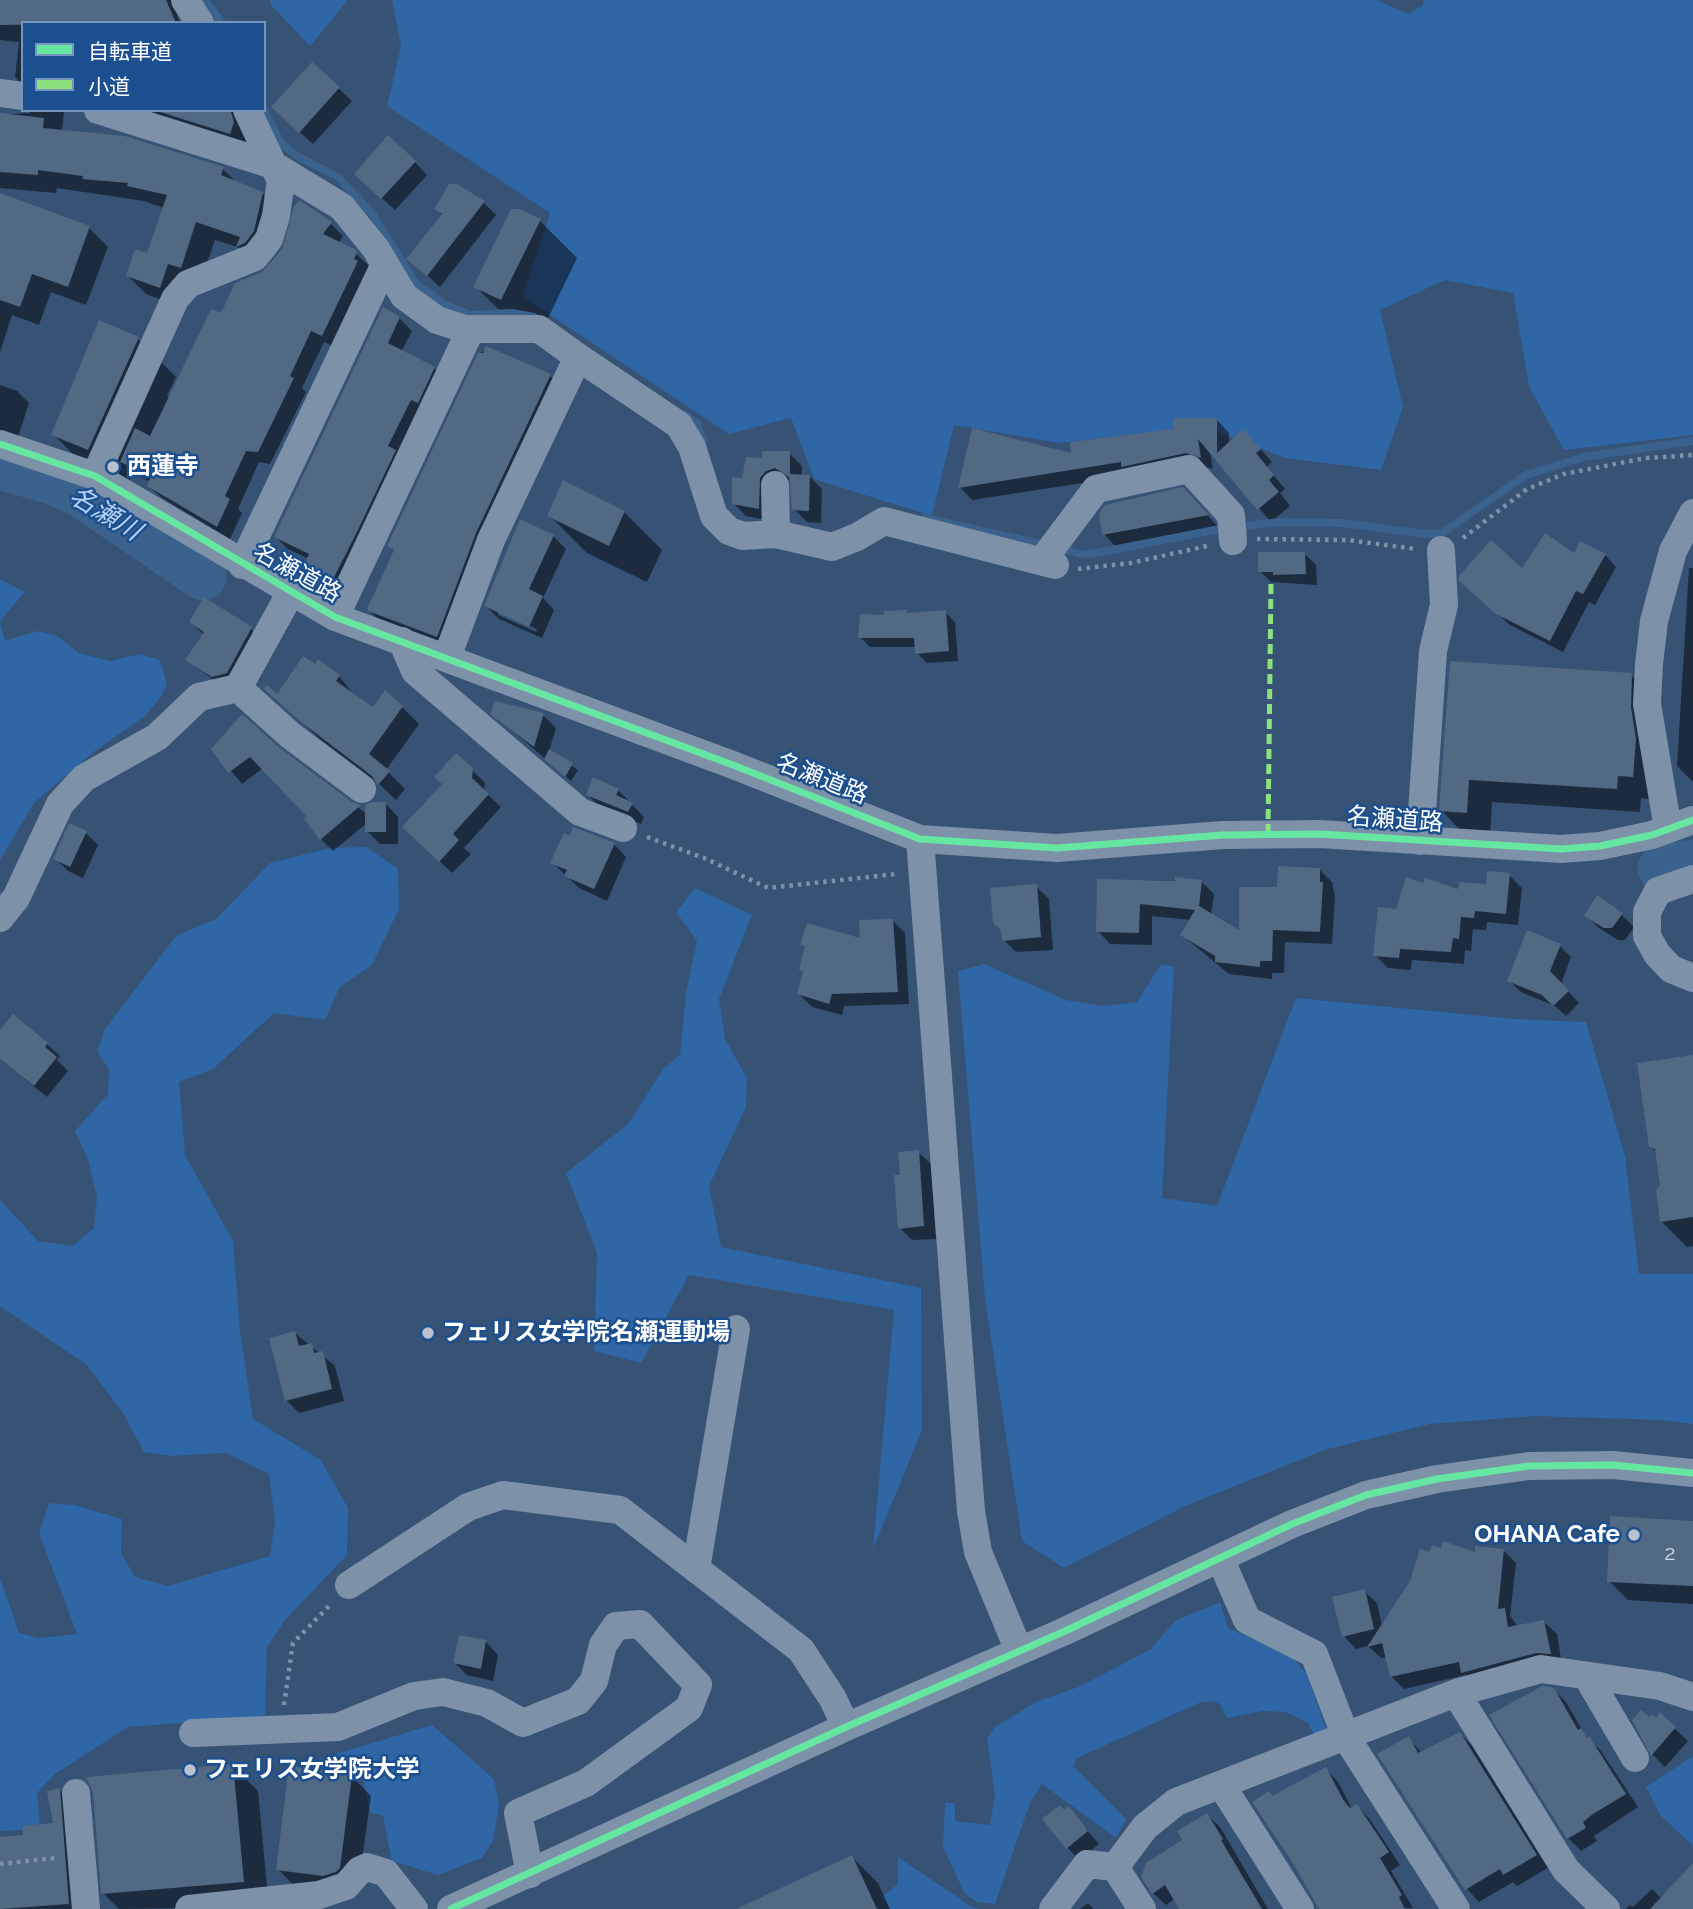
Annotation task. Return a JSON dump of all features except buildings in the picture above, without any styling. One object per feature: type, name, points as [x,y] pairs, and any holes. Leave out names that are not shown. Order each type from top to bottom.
[{"type":"street","points":[[185,0],[199,21]]},
{"type":"street","points":[[0,93],[21,96]]},
{"type":"street","points":[[104,112],[274,165],[342,207],[385,264],[404,296],[437,320],[471,329],[539,329],[680,425],[692,447],[714,516],[729,531],[743,536],[776,534],[832,547],[857,537],[884,521],[1052,555],[1096,489],[1189,469],[1232,530]]},
{"type":"street","points":[[95,476],[175,299],[188,284],[255,257],[269,239],[276,216],[281,180],[248,112]]},
{"type":"street","points":[[242,565],[385,264]]},
{"type":"street","points":[[335,617],[471,329]]},
{"type":"street","points":[[447,657],[491,540],[579,357]]},
{"type":"street","name":"名瀬道路","points":[[0,444],[95,476],[242,565],[335,617],[447,657],[920,839],[1057,848],[1245,835],[1320,834],[1561,849],[1600,846],[1685,828]]},
{"type":"street","points":[[775,485],[776,534]]},
{"type":"street","points":[[1685,828],[1647,704],[1654,621],[1673,551],[1693,513]]},
{"type":"street","points":[[1420,841],[1433,651],[1444,605],[1441,550]]},
{"type":"street","points":[[0,918],[16,898],[60,804],[84,778],[157,737],[199,697],[238,688],[291,592]]},
{"type":"street","points":[[402,641],[415,671],[580,812],[623,828]]},
{"type":"street","points":[[238,688],[290,735],[362,789]]},
{"type":"street","points":[[920,839],[971,1511],[978,1552],[1019,1651]]},
{"type":"street","points":[[1693,879],[1658,891],[1647,912],[1647,936],[1657,954],[1671,969],[1693,978]]},
{"type":"street","points":[[696,1569],[736,1329]]},
{"type":"street","points":[[451,1909],[1292,1524],[1366,1495],[1437,1479],[1529,1466],[1613,1465],[1693,1473]]},
{"type":"street","points":[[349,1585],[468,1507],[503,1495],[620,1510],[801,1650],[833,1699],[846,1727]]},
{"type":"street","points":[[1220,1558],[1247,1620],[1314,1654],[1346,1737],[1457,1909]]},
{"type":"street","points":[[193,1733],[280,1721],[338,1727],[414,1696],[443,1692],[487,1703],[523,1723],[579,1701],[594,1681],[603,1645],[616,1626],[640,1624],[698,1685],[688,1708],[586,1783],[518,1813],[530,1874]]},
{"type":"street","points":[[1115,1867],[1145,1827],[1176,1802],[1456,1693],[1541,1670],[1660,1686],[1693,1697]]},
{"type":"street","points":[[1588,1678],[1635,1759]]},
{"type":"street","points":[[1456,1693],[1566,1870],[1606,1909]]},
{"type":"street","points":[[1222,1786],[1300,1909]]},
{"type":"street","points":[[76,1793],[86,1909]]},
{"type":"street","points":[[1053,1909],[1087,1864],[1115,1867]]},
{"type":"street","points":[[189,1909],[319,1895],[346,1886],[360,1870],[367,1867],[386,1873],[414,1909]]},
{"type":"street","points":[[1115,1867],[1143,1909]]},
{"type":"path","points":[[1052,555],[1099,568],[1232,530],[1441,550],[1457,544],[1527,489],[1564,474],[1646,458],[1693,455]]},
{"type":"path","points":[[623,828],[705,858],[768,888],[901,873]]},
{"type":"path","points":[[280,1721],[293,1643],[349,1585]]},
{"type":"path","points":[[0,1864],[82,1855]]},
{"type":"shaded area","points":[[270,0],[348,0],[310,46],[271,5]]},
{"type":"shaded area","points":[[392,0],[1377,0],[1408,14],[1423,5],[1423,0],[1693,0],[1693,435],[1564,450],[1529,387],[1513,293],[1445,280],[1380,310],[1403,407],[1381,470],[1285,458],[1202,426],[1059,443],[954,425],[932,516],[814,479],[791,418],[729,434],[523,297],[550,213],[387,106],[401,46]]},
{"type":"shaded area","points":[[0,579],[25,592],[0,621]]},
{"type":"shaded area","points":[[0,621],[5,641],[37,631],[57,636],[79,653],[110,661],[140,654],[160,660],[167,684],[162,695],[145,716],[95,751],[34,803],[0,860]]},
{"type":"shaded area","points":[[366,847],[398,869],[399,909],[372,965],[340,987],[325,1020],[274,1013],[213,1069],[179,1082],[185,1155],[233,1241],[240,1330],[253,1419],[321,1460],[348,1508],[347,1555],[285,1620],[267,1647],[265,1716],[128,1727],[55,1774],[37,1793],[40,1829],[0,1831],[0,1578],[19,1633],[40,1638],[77,1634],[39,1533],[49,1503],[75,1505],[122,1519],[121,1553],[135,1577],[168,1586],[270,1556],[275,1522],[269,1474],[226,1453],[172,1456],[144,1452],[123,1413],[87,1365],[0,1306],[0,1200],[38,1241],[73,1246],[94,1228],[97,1197],[88,1160],[75,1131],[108,1094],[109,1070],[97,1051],[105,1029],[176,936],[216,919],[270,863],[330,848]]},
{"type":"shaded area","points":[[695,888],[752,915],[719,999],[725,1039],[747,1078],[746,1107],[709,1186],[721,1247],[921,1288],[922,1430],[873,1549],[894,1310],[689,1275],[641,1363],[594,1351],[597,1253],[566,1173],[628,1124],[664,1068],[680,1055],[686,993],[697,941],[676,912]]},
{"type":"shaded area","points":[[984,964],[1066,1000],[1103,1006],[1137,1002],[1161,964],[1174,967],[1162,1198],[1217,1206],[1296,998],[1515,1019],[1586,1022],[1625,1156],[1639,1274],[1693,1274],[1693,1424],[1662,1420],[1535,1416],[1430,1424],[1324,1450],[1185,1506],[1064,1568],[1022,1541],[985,1299],[958,971]]},
{"type":"shaded area","points":[[1220,1602],[1228,1628],[1291,1656],[1306,1673],[1326,1729],[1315,1736],[1308,1723],[1285,1712],[1262,1711],[1227,1718],[1220,1704],[1212,1701],[1199,1703],[1077,1758],[1073,1766],[1126,1819],[1116,1838],[1042,1784],[1030,1803],[995,1904],[977,1902],[965,1894],[943,1847],[945,1803],[955,1803],[955,1821],[990,1825],[995,1795],[987,1739],[995,1727],[1036,1702],[1081,1686],[1151,1649],[1175,1621]]},
{"type":"shaded area","points":[[432,1725],[494,1779],[499,1806],[493,1841],[482,1858],[438,1875],[392,1861],[383,1816],[370,1812],[361,1771],[322,1768],[316,1760]]},
{"type":"shaded area","points":[[1693,1756],[1693,1846],[1660,1815],[1646,1787]]},
{"type":"shaded area","points":[[898,1857],[979,1909],[890,1909],[882,1897],[898,1884]]},
{"type":"waterway","points":[[205,0],[221,21]]},
{"type":"waterway","points":[[265,112],[281,143],[297,156],[338,177],[373,215],[416,284],[446,305],[470,315],[512,313],[534,317]]},
{"type":"waterway","points":[[686,415],[697,424],[703,441]]},
{"type":"waterway","points":[[1058,548],[1081,554],[1097,553],[1220,529],[1280,522],[1342,523],[1425,534],[1442,533],[1526,475],[1584,457],[1693,441]]},
{"type":"waterway","name":"名瀬川","points":[[0,466],[52,481],[78,492],[203,577]]},
{"type":"waterway","points":[[925,518],[1045,545]]},
{"type":"waterway","name":"名瀬川","points":[[1661,868],[1693,863]]},
{"type":"marked path","points":[[1268,834],[1271,583]]},
{"type":"cycle path","points":[[0,444],[95,476],[335,617],[733,765],[920,839],[1057,848],[1223,835],[1320,834],[1561,849],[1600,846],[1652,835],[1693,820]]},
{"type":"cycle path","points":[[451,1909],[846,1727],[1063,1632],[1292,1524],[1366,1495],[1437,1479],[1529,1466],[1613,1465],[1693,1473]]},
{"type":"place","name":"西蓮寺","points":[[113,467]]},
{"type":"place","name":"フェリス女学院名瀬運動場","points":[[428,1333]]},
{"type":"place","name":"OHANA Cafe","points":[[1634,1535]]},
{"type":"place","name":"フェリス女学院大学","points":[[190,1770]]}]
